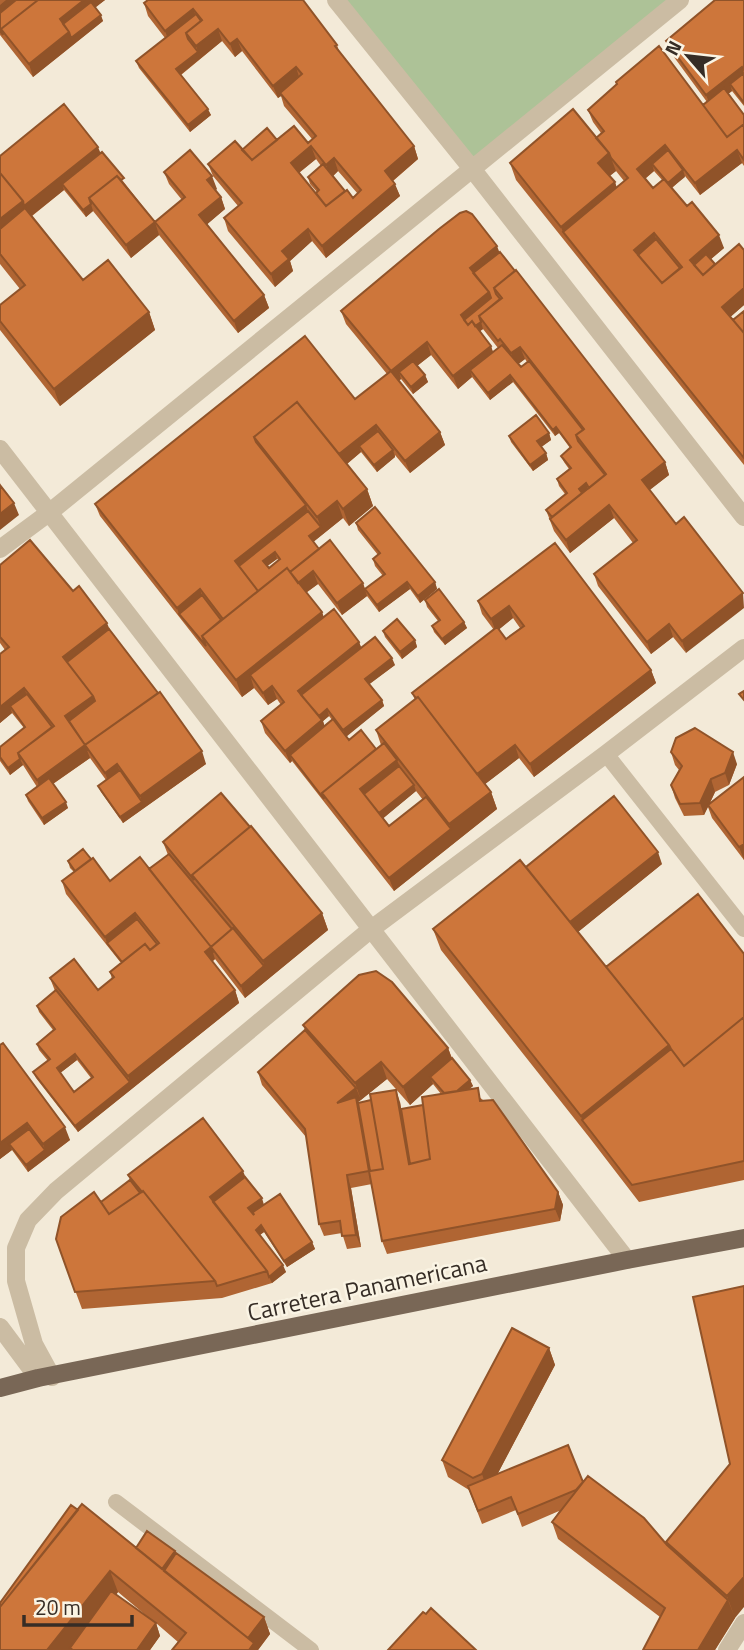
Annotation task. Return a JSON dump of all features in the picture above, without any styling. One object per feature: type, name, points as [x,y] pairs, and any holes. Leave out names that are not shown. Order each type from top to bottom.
[{"type":"main road","name":"Carretera Panamericana","points":[[1,1389],[45,1377],[744,1238]]},
{"type":"street","points":[[336,0],[473,170],[744,517]]},
{"type":"street","points":[[0,549],[50,512],[680,0]]},
{"type":"street","points":[[0,449],[627,1260]]},
{"type":"street","points":[[45,1377],[16,1281],[16,1248],[28,1220],[56,1191],[370,930],[744,648]]},
{"type":"street","points":[[0,1327],[45,1377]]},
{"type":"street","points":[[727,1650],[744,1623]]},
{"type":"lane","points":[[606,754],[744,929]]},
{"type":"lane","points":[[116,1502],[311,1650]]},
{"type":"green space","points":[[336,0],[680,0],[473,170]]},
{"type":"building","points":[[16,0],[38,0],[1,29],[3,35],[0,31],[0,13]]},
{"type":"building","points":[[38,0],[84,0],[60,19],[69,32],[29,64],[1,29]]},
{"type":"building","points":[[148,0],[303,0],[337,45],[335,46],[414,146],[385,171],[395,184],[322,246],[308,229],[282,251],[289,259],[271,274],[224,218],[242,203],[208,164],[235,141],[252,160],[294,126],[308,143],[316,136],[280,93],[302,74],[296,67],[273,86],[237,39],[230,44],[218,29],[196,46],[186,33],[202,20],[193,9],[165,31],[144,3]],"holes":[[[311,146],[326,165],[334,158],[361,190],[353,198],[347,190],[326,206],[291,163]]]},
{"type":"building","points":[[715,0],[744,0],[744,70],[742,67],[706,95],[666,41]]},
{"type":"building","points":[[91,2],[101,15],[71,38],[63,24]]},
{"type":"building","points":[[196,14],[201,21],[186,33],[198,52],[176,69],[208,109],[188,125],[136,61]]},
{"type":"building","points":[[659,46],[727,137],[744,124],[744,160],[737,150],[695,183],[665,145],[637,169],[653,188],[664,179],[687,206],[692,202],[719,235],[690,260],[703,275],[739,244],[744,250],[744,288],[722,307],[744,333],[744,458],[563,232],[628,178],[596,138],[604,131],[588,110],[617,84],[616,82]],"holes":[[[654,233],[682,267],[662,283],[634,250]]]},
{"type":"building","points":[[744,73],[744,103],[730,84]]},
{"type":"building","points":[[724,88],[744,115],[744,124],[727,137],[703,105]]},
{"type":"building","points":[[64,104],[98,147],[24,206],[23,201],[0,173],[0,156]]},
{"type":"building","points":[[573,109],[609,153],[598,163],[615,182],[561,227],[510,163]]},
{"type":"building","points":[[267,128],[277,140],[252,160],[242,150]]},
{"type":"building","points":[[190,150],[212,176],[207,180],[221,197],[199,215],[264,295],[234,321],[155,222],[185,197],[164,172]]},
{"type":"building","points":[[668,150],[683,170],[668,183],[652,164]]},
{"type":"building","points":[[102,152],[124,178],[121,180],[117,176],[89,198],[91,204],[83,210],[62,184]]},
{"type":"building","points":[[323,164],[345,191],[326,206],[316,193],[319,190],[308,177]]},
{"type":"building","points":[[0,173],[23,201],[0,219]]},
{"type":"building","points":[[117,176],[155,222],[126,245],[89,198]]},
{"type":"building","points":[[25,208],[83,280],[108,260],[149,312],[54,389],[0,321],[0,305],[25,285],[0,254],[0,229]]},
{"type":"building","points":[[466,211],[472,214],[497,246],[470,268],[489,292],[461,315],[468,325],[472,321],[491,346],[453,376],[427,342],[391,371],[341,311],[439,229]]},
{"type":"building","points":[[656,239],[680,268],[662,283],[638,255]]},
{"type":"building","points":[[500,252],[515,271],[494,288],[500,299],[479,316],[481,322],[475,326],[472,321],[468,325],[464,320],[491,298],[473,273]]},
{"type":"building","points":[[706,254],[715,264],[703,275],[694,265]]},
{"type":"building","points":[[516,270],[665,462],[642,480],[676,524],[684,517],[743,593],[682,641],[669,624],[647,642],[594,574],[637,540],[609,505],[566,540],[550,519],[606,474],[576,435],[584,429],[520,347],[511,353],[479,316],[502,298],[494,288]]},
{"type":"building","points":[[744,311],[744,333],[733,320]]},
{"type":"building","points":[[305,336],[355,399],[391,371],[440,432],[405,461],[376,425],[339,454],[297,402],[254,437],[306,505],[235,561],[258,591],[223,619],[200,589],[177,608],[95,504]]},
{"type":"building","points":[[502,345],[521,367],[529,361],[583,430],[576,435],[578,441],[605,475],[589,488],[586,483],[579,489],[582,493],[552,517],[546,510],[567,493],[557,479],[571,468],[561,456],[571,447],[556,427],[553,430],[510,375],[488,393],[470,370]]},
{"type":"building","points":[[413,361],[425,375],[411,387],[399,372]]},
{"type":"building","points":[[297,402],[367,489],[343,509],[337,501],[317,517],[254,437]]},
{"type":"building","points":[[536,415],[549,433],[537,441],[546,453],[530,465],[509,436]]},
{"type":"building","points":[[378,431],[393,450],[374,465],[359,446]]},
{"type":"building","points":[[0,485],[14,503],[0,514]]},
{"type":"building","points":[[375,507],[435,582],[418,596],[407,582],[377,605],[365,589],[385,574],[373,559],[380,553],[356,523]]},
{"type":"building","points":[[308,511],[321,527],[309,536],[319,549],[290,572],[287,568],[258,591],[239,566]],"holes":[[[275,552],[280,559],[269,568],[263,561]]]},
{"type":"building","points":[[30,540],[73,591],[79,586],[107,623],[63,657],[93,696],[65,716],[85,745],[37,780],[18,753],[54,726],[24,688],[0,707],[0,654],[9,647],[0,637],[0,565]]},
{"type":"building","points":[[330,540],[363,583],[337,603],[313,571],[298,583],[290,572]]},
{"type":"building","points":[[555,543],[651,670],[530,764],[515,745],[477,774],[418,697],[412,693],[497,627],[506,639],[524,626],[509,606],[491,619],[478,601]]},
{"type":"building","points":[[287,568],[322,612],[236,680],[202,636]]},
{"type":"building","points":[[439,589],[464,622],[442,639],[432,626],[440,620],[425,600]]},
{"type":"building","points":[[202,595],[221,620],[202,636],[206,646],[179,614]]},
{"type":"building","points":[[334,609],[359,642],[298,691],[322,720],[285,751],[261,721],[284,702],[272,686],[263,693],[250,675]]},
{"type":"building","points":[[397,619],[415,640],[400,652],[383,631]]},
{"type":"building","points":[[109,629],[158,693],[85,745],[69,721],[95,701],[67,662]]},
{"type":"building","points":[[375,637],[392,658],[365,679],[382,700],[343,730],[327,709],[319,716],[301,695]]},
{"type":"building","points":[[160,692],[202,751],[140,796],[117,764],[105,773],[85,745]]},
{"type":"building","points":[[27,694],[52,727],[18,753],[20,759],[8,768],[0,757],[0,747],[25,727],[10,706]]},
{"type":"building","points":[[418,697],[491,792],[449,824],[376,730]]},
{"type":"building","points":[[333,719],[349,740],[361,730],[376,749],[322,793],[324,799],[290,755]]},
{"type":"building","points":[[695,728],[733,752],[725,773],[711,779],[700,803],[680,804],[671,785],[682,766],[671,752],[676,738]]},
{"type":"building","points":[[384,743],[397,760],[360,789],[389,826],[426,797],[451,829],[389,878],[322,793]]},
{"type":"building","points":[[399,766],[414,785],[379,813],[364,794]]},
{"type":"building","points":[[120,770],[142,802],[120,817],[98,786]]},
{"type":"building","points":[[744,777],[744,844],[739,847],[708,805]]},
{"type":"building","points":[[49,778],[66,802],[42,818],[26,795]]},
{"type":"building","points":[[221,793],[250,827],[192,875],[194,880],[163,842]]},
{"type":"building","points":[[614,796],[658,852],[570,922],[526,867]]},
{"type":"building","points":[[251,826],[322,913],[263,961],[192,875]]},
{"type":"building","points":[[83,849],[91,859],[75,871],[68,861]]},
{"type":"building","points":[[169,854],[232,929],[211,947],[149,869]]},
{"type":"building","points":[[140,857],[211,947],[205,952],[235,990],[128,1076],[50,978],[74,959],[98,990],[114,977],[110,972],[145,944],[150,950],[159,943],[135,913],[105,937],[62,881],[93,858],[110,881]]},
{"type":"building","points":[[520,860],[669,1045],[581,1116],[433,929]]},
{"type":"building","points":[[698,894],[744,954],[744,1017],[684,1066],[606,967]]},
{"type":"building","points":[[137,919],[157,944],[150,950],[145,944],[122,962],[107,943]]},
{"type":"building","points":[[233,928],[264,966],[241,986],[211,947]]},
{"type":"building","points":[[376,971],[392,982],[448,1048],[403,1087],[381,1062],[355,1083],[303,1025],[359,975]]},
{"type":"building","points":[[56,990],[130,1082],[75,1126],[33,1072],[50,1059],[37,1044],[55,1029],[37,1006]],"holes":[[[75,1054],[93,1077],[74,1092],[57,1068]]]},
{"type":"building","points":[[744,1017],[744,1161],[632,1185],[582,1120],[671,1049],[684,1066]]},
{"type":"building","points":[[305,1030],[356,1088],[337,1103],[356,1097],[369,1171],[347,1175],[356,1235],[342,1236],[340,1221],[319,1224],[305,1129],[258,1072]]},
{"type":"building","points":[[3,1043],[65,1127],[43,1144],[27,1123],[0,1143],[0,1045]]},
{"type":"building","points":[[452,1058],[470,1080],[457,1091],[444,1093],[430,1077]]},
{"type":"building","points":[[478,1088],[480,1101],[493,1100],[558,1192],[555,1209],[382,1241],[369,1171],[383,1169],[370,1094],[396,1090],[409,1164],[430,1159],[422,1097]]},
{"type":"building","points":[[371,1100],[383,1169],[370,1171],[358,1103]]},
{"type":"building","points":[[423,1105],[430,1159],[410,1164],[401,1109]]},
{"type":"building","points":[[203,1118],[243,1171],[210,1197],[267,1271],[217,1286],[128,1175]]},
{"type":"building","points":[[29,1129],[45,1150],[26,1165],[9,1144]]},
{"type":"building","points":[[245,1177],[262,1198],[248,1208],[254,1215],[253,1212],[280,1194],[312,1242],[284,1261],[261,1225],[256,1230],[283,1265],[269,1277],[213,1202]]},
{"type":"building","points":[[130,1180],[140,1193],[109,1214],[101,1202]]},
{"type":"building","points":[[143,1191],[215,1281],[75,1292],[56,1239],[61,1217],[94,1192],[109,1214]]},
{"type":"building","points":[[744,1286],[744,1577],[727,1596],[666,1542],[730,1464],[693,1297]]},
{"type":"building","points":[[512,1328],[549,1348],[482,1474],[473,1478],[442,1460]]},
{"type":"building","points":[[568,1445],[583,1482],[576,1490],[518,1514],[511,1497],[478,1511],[468,1486]]},
{"type":"building","points":[[588,1476],[644,1518],[667,1545],[728,1600],[698,1650],[643,1650],[665,1608],[552,1522]]},
{"type":"building","points":[[82,1504],[254,1643],[249,1650],[172,1650],[186,1633],[110,1571],[47,1650],[0,1650],[0,1607]]},
{"type":"building","points":[[71,1505],[78,1510],[0,1607],[0,1603]]},
{"type":"building","points":[[147,1531],[175,1551],[162,1569],[136,1548]]},
{"type":"building","points":[[176,1553],[264,1617],[248,1638],[164,1571]]},
{"type":"building","points":[[111,1591],[156,1623],[137,1650],[70,1648]]},
{"type":"building","points":[[431,1608],[476,1650],[388,1650],[423,1612],[426,1614]]}]
